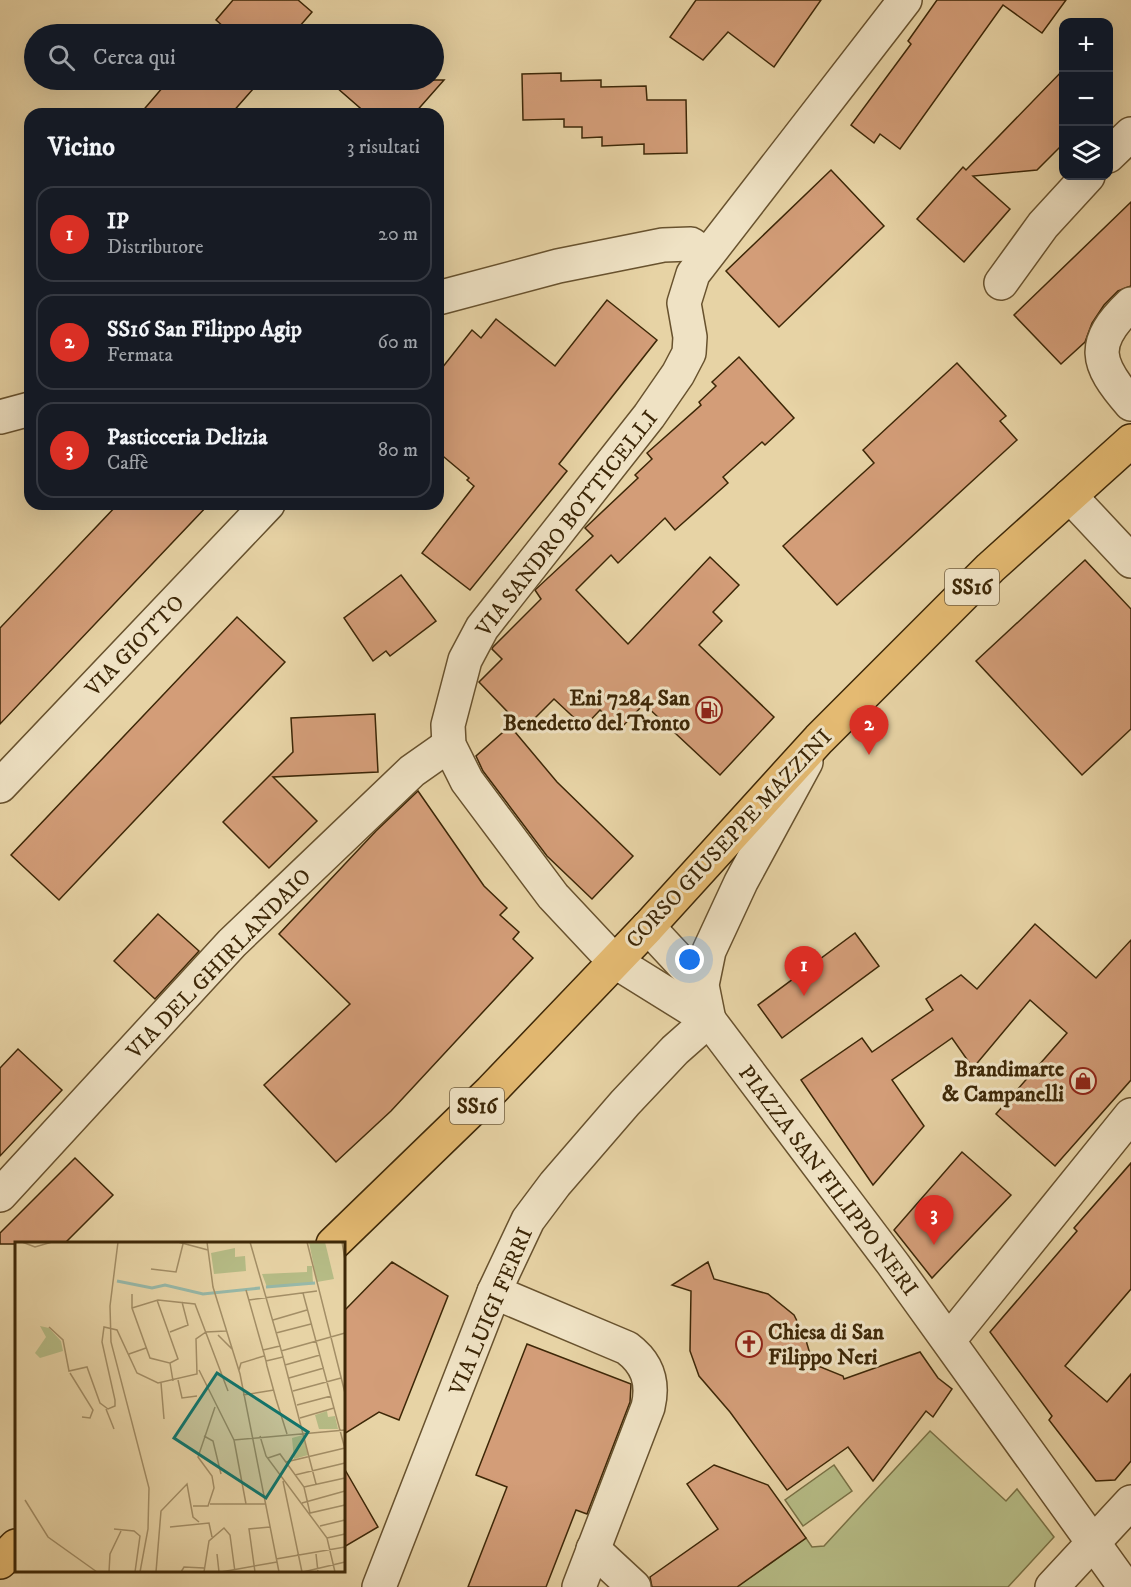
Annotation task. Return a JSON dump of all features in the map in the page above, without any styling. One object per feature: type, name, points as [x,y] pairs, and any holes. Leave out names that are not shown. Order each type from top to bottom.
[{"type":"main road","name":"CORSO GIUSEPPE MAZZINI","points":[[335,1242],[491,1091],[648,927],[819,739],[990,568],[1131,441]]},
{"type":"main road","points":[[0,1562],[15,1547]]},
{"type":"street","name":"VIA SANDRO BOTTICELLI","points":[[709,1020],[614,961],[567,913],[532,871],[467,781],[449,745],[448,725],[465,660],[483,628],[649,416],[685,363],[689,353],[690,337],[684,303],[693,274],[905,0]]},
{"type":"street","points":[[1113,151],[1131,134]]},
{"type":"street","points":[[1001,283],[1048,219],[1084,180]]},
{"type":"street","points":[[444,296],[558,266],[663,245],[691,244],[707,255]]},
{"type":"street","points":[[1131,303],[1109,328],[1100,352],[1108,376],[1131,404]]},
{"type":"street","points":[[0,417],[24,411]]},
{"type":"street","points":[[1070,496],[1131,561]]},
{"type":"street","name":"VIA GIOTTO","points":[[0,786],[262,510]]},
{"type":"street","points":[[709,1020],[702,985],[715,935],[819,739]]},
{"type":"street","name":"VIA DEL GHIRLANDAIO","points":[[0,1195],[232,943],[412,771],[449,745]]},
{"type":"street","points":[[648,927],[702,985]]},
{"type":"street","name":"VIA LUIGI FERRI","points":[[379,1587],[494,1292],[520,1235],[547,1195],[643,1083],[709,1020]]},
{"type":"street","name":"PIAZZA SAN FILIPPO NERI","points":[[709,1020],[949,1340],[1125,1587]]},
{"type":"street","points":[[949,1340],[1131,1115]]},
{"type":"street","points":[[494,1292],[627,1348],[643,1363],[648,1373],[650,1391],[648,1407],[579,1587]]},
{"type":"street","points":[[1052,1587],[1131,1502]]},
{"type":"street","points":[[593,1549],[634,1587]]},
{"type":"green space","points":[[930,1431],[1006,1501],[1017,1489],[1054,1537],[1008,1587],[737,1587],[806,1538],[812,1547],[824,1546]]},
{"type":"green space","points":[[834,1465],[852,1491],[803,1526],[785,1500]]},
{"type":"building","points":[[233,0],[298,0],[312,12],[302,24],[221,24],[216,20]]},
{"type":"building","points":[[696,0],[821,0],[774,67],[728,32],[703,60],[670,37]]},
{"type":"building","points":[[937,0],[1066,0],[1042,33],[1003,5],[900,149],[880,134],[874,143],[851,125],[911,44],[908,41]]},
{"type":"building","points":[[561,73],[561,81],[601,80],[601,87],[646,86],[647,100],[686,100],[687,153],[644,154],[644,144],[602,146],[602,137],[582,138],[582,127],[564,127],[564,119],[523,120],[522,74]]},
{"type":"building","points":[[1059,74],[1059,148],[1037,170],[973,176],[1010,209],[964,262],[917,219],[963,167],[966,170]]},
{"type":"building","points":[[160,90],[252,90],[236,108],[145,108]]},
{"type":"building","points":[[339,90],[435,90],[419,108],[360,108]]},
{"type":"building","points":[[831,170],[884,226],[779,327],[726,271]]},
{"type":"building","points":[[1131,202],[1131,286],[1118,291],[1104,305],[1092,323],[1085,342],[1061,364],[1014,315]]},
{"type":"building","points":[[607,300],[657,340],[559,464],[567,471],[470,590],[422,553],[474,486],[467,480],[469,478],[444,457],[444,365],[472,330],[481,338],[496,319],[555,366]]},
{"type":"building","points":[[739,357],[794,418],[765,445],[762,442],[723,477],[728,483],[675,530],[665,518],[618,563],[611,555],[576,590],[628,644],[710,557],[739,585],[713,612],[722,621],[699,645],[774,717],[720,775],[644,704],[620,729],[600,710],[584,727],[554,699],[524,729],[479,682],[502,659],[492,649],[493,647],[541,599],[535,590],[593,536],[585,528],[638,478],[635,475],[652,459],[647,453],[701,405],[699,402],[716,386],[712,382]]},
{"type":"building","points":[[957,363],[1006,416],[1000,421],[1017,440],[837,605],[783,546],[874,463],[863,450]]},
{"type":"building","points":[[112,510],[203,510],[0,724],[0,628]]},
{"type":"building","points":[[1085,560],[1131,609],[1131,729],[1082,775],[976,661]]},
{"type":"building","points":[[401,575],[436,621],[390,656],[386,651],[373,661],[344,618]]},
{"type":"building","points":[[237,617],[285,662],[59,900],[11,855]]},
{"type":"building","points":[[375,714],[378,772],[273,777],[317,821],[269,868],[223,822],[293,752],[291,718]]},
{"type":"building","points":[[510,726],[557,782],[633,856],[592,899],[547,856],[483,771],[476,756]]},
{"type":"building","points":[[418,791],[484,886],[507,908],[500,915],[519,932],[513,939],[533,958],[391,1111],[336,1162],[264,1085],[350,1004],[279,934],[376,831]]},
{"type":"building","points":[[158,914],[199,951],[155,999],[114,961]]},
{"type":"building","points":[[1035,924],[1096,978],[1131,940],[1131,1080],[1055,1166],[996,1114],[1067,1033],[1030,1000],[973,1068],[952,1038],[892,1080],[924,1126],[873,1185],[801,1080],[862,1038],[872,1052],[933,1010],[926,999],[961,975],[977,989]]},
{"type":"building","points":[[855,933],[879,966],[782,1038],[758,1005]]},
{"type":"building","points":[[18,1049],[62,1090],[0,1156],[0,1068]]},
{"type":"building","points":[[962,1152],[1011,1195],[932,1278],[894,1230]]},
{"type":"building","points":[[75,1158],[113,1195],[66,1242],[0,1244],[0,1233]]},
{"type":"building","points":[[1131,1163],[1131,1289],[1065,1366],[1107,1402],[1131,1374],[1131,1461],[1115,1480],[1096,1481],[1049,1420],[1052,1416],[990,1332],[1077,1231],[1074,1228]]},
{"type":"building","points":[[392,1262],[448,1296],[399,1420],[379,1412],[345,1433],[345,1310]]},
{"type":"building","points":[[708,1262],[714,1279],[768,1294],[794,1315],[805,1337],[813,1364],[843,1376],[844,1379],[920,1352],[938,1378],[952,1389],[933,1417],[926,1411],[873,1481],[848,1447],[787,1490],[730,1412],[699,1376],[690,1351],[691,1291],[672,1285]]},
{"type":"building","points":[[527,1344],[631,1384],[630,1402],[587,1514],[576,1510],[546,1587],[468,1587],[507,1487],[476,1475]]},
{"type":"building","points":[[714,1465],[768,1485],[806,1538],[737,1587],[652,1587],[650,1577],[718,1529],[687,1484]]},
{"type":"building","points":[[345,1470],[378,1527],[345,1546]]},
{"type":"place","name":"Eni 7284 San Benedetto del Tronto","points":[[709,710]]},
{"type":"place","name":"SS16 San Filippo Agip","points":[[869,755]]},
{"type":"place","name":"IP","points":[[804,996]]},
{"type":"place","name":"Brandimarte & Campanelli","points":[[1083,1081]]},
{"type":"place","name":"Pasticceria Delizia","points":[[934,1245]]},
{"type":"place","name":"Chiesa di San Filippo Neri","points":[[749,1344]]}]
